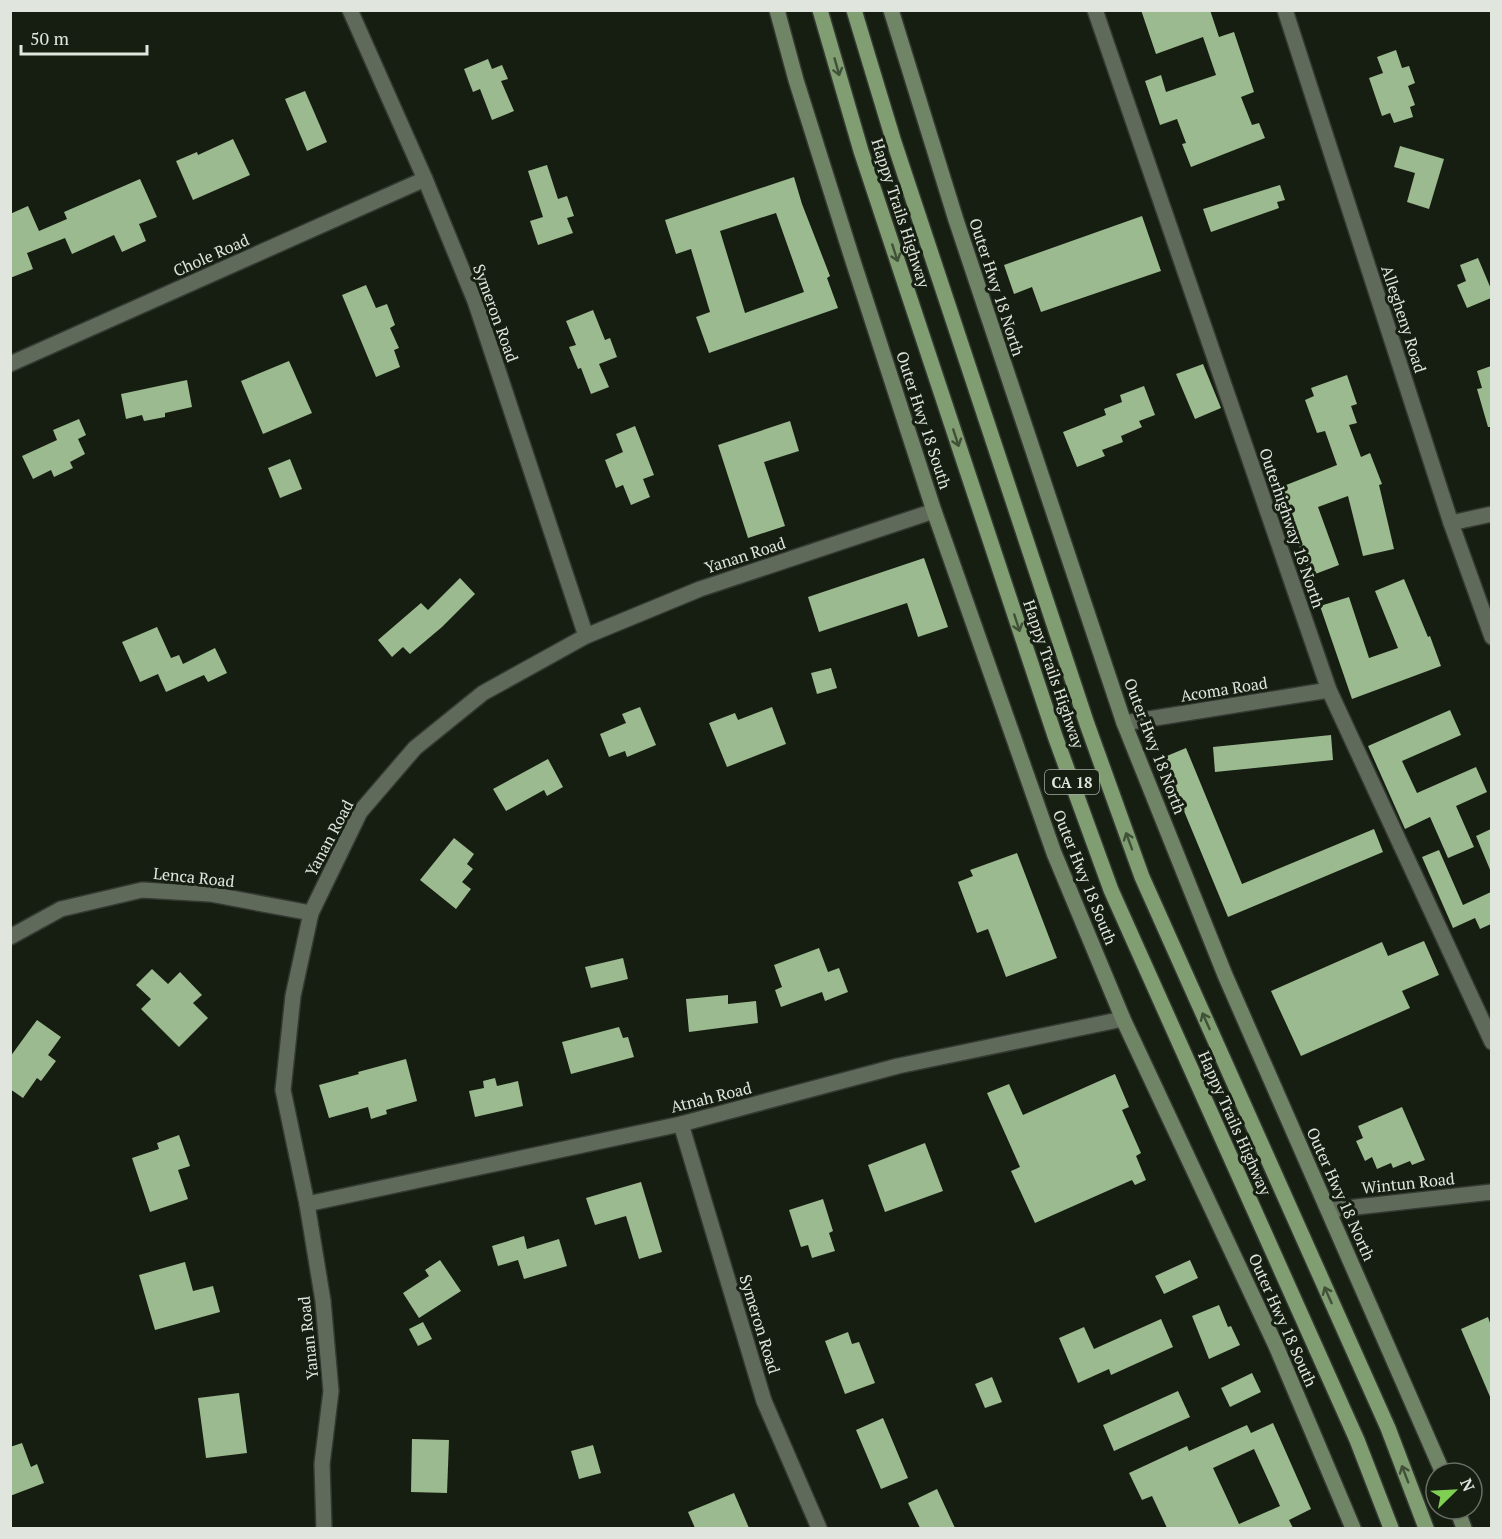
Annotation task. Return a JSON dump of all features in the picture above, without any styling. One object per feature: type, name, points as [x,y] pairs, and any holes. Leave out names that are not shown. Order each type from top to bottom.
[{"type":"main road","name":"Happy Trails Highway","points":[[820,10],[861,151],[1055,736],[1111,890],[1357,1440],[1391,1528]]},
{"type":"main road","name":"Happy Trails Highway","points":[[854,10],[893,139],[1076,690],[1142,877],[1388,1428],[1425,1528]]},
{"type":"street","name":"Symeron Road","points":[[351,10],[425,179],[475,301],[586,636]]},
{"type":"street","name":"Outer Hwy 18 South","points":[[777,10],[796,80],[934,511],[1054,853],[1123,1019],[1276,1346],[1353,1528]]},
{"type":"street","name":"Outer Hwy 18 North","points":[[891,10],[956,220],[1124,723],[1226,975],[1438,1461]]},
{"type":"street","name":"Outerhighway 18 North","points":[[1095,10],[1329,690],[1491,1042]]},
{"type":"street","name":"Allegheny Road","points":[[1285,10],[1451,523],[1491,637]]},
{"type":"street","name":"Chole Road","points":[[10,364],[425,179]]},
{"type":"street","name":"Yanan Road","points":[[324,1528],[322,1464],[331,1391],[323,1301],[307,1204],[283,1090],[293,996],[310,913],[360,813],[415,748],[483,693],[586,636],[700,589],[934,511]]},
{"type":"street","points":[[1451,523],[1491,514]]},
{"type":"street","name":"Acoma Road","points":[[1124,723],[1329,690]]},
{"type":"street","name":"Lenca Road","points":[[10,937],[61,909],[142,890],[210,894],[310,913]]},
{"type":"street","name":"Atnah Road","points":[[307,1204],[681,1124],[898,1066],[1123,1019]]},
{"type":"street","name":"Symeron Road","points":[[681,1124],[764,1401],[819,1528]]},
{"type":"street","name":"Wintun Road","points":[[1329,1210],[1491,1192]]},
{"type":"building","points":[[1141,10],[1210,10],[1219,37],[1234,32],[1254,92],[1241,97],[1252,125],[1259,123],[1265,138],[1191,167],[1182,144],[1186,143],[1177,119],[1160,125],[1145,81],[1161,75],[1166,92],[1216,75],[1203,37],[1156,54]]},
{"type":"building","points":[[1396,50],[1402,68],[1409,66],[1415,83],[1408,86],[1415,105],[1410,107],[1413,117],[1394,123],[1390,113],[1382,116],[1369,78],[1383,73],[1377,57]]},
{"type":"building","points":[[488,59],[492,69],[502,65],[508,79],[501,81],[514,111],[492,120],[480,89],[473,92],[464,69]]},
{"type":"building","points":[[305,91],[327,142],[307,151],[285,99]]},
{"type":"building","points":[[233,139],[250,175],[193,200],[176,161],[197,152],[198,155]]},
{"type":"building","points":[[1400,146],[1444,159],[1429,209],[1407,202],[1415,173],[1394,167]]},
{"type":"building","points":[[547,165],[558,199],[567,196],[574,216],[567,218],[573,233],[538,245],[530,221],[543,217],[528,171]]},
{"type":"building","points":[[794,177],[830,276],[827,278],[838,308],[709,353],[696,317],[710,312],[691,249],[676,254],[665,220]],"holes":[[[776,213],[804,292],[745,313],[720,231]]]},
{"type":"building","points":[[140,179],[157,217],[139,224],[146,241],[122,252],[114,235],[72,254],[65,238],[27,253],[33,269],[10,278],[10,214],[28,206],[39,231],[67,219],[64,212]]},
{"type":"building","points":[[1280,185],[1285,200],[1277,202],[1279,208],[1211,232],[1203,209]]},
{"type":"building","points":[[1142,216],[1161,271],[1041,312],[1032,287],[1014,294],[1004,265]]},
{"type":"building","points":[[1478,258],[1491,289],[1491,298],[1467,308],[1457,285],[1466,281],[1460,265]]},
{"type":"building","points":[[366,285],[376,308],[387,304],[395,325],[390,328],[399,348],[394,350],[400,367],[376,377],[342,295]]},
{"type":"building","points":[[593,310],[605,340],[610,338],[617,357],[599,364],[609,387],[591,394],[581,368],[578,369],[569,347],[576,345],[566,321]]},
{"type":"building","points":[[289,361],[312,413],[263,434],[241,381]]},
{"type":"building","points":[[1203,364],[1221,408],[1195,419],[1176,374]]},
{"type":"building","points":[[1491,366],[1491,427],[1488,427],[1477,389],[1482,388],[1477,371]]},
{"type":"building","points":[[1347,375],[1357,404],[1351,406],[1357,423],[1349,425],[1361,457],[1370,453],[1382,484],[1379,485],[1394,549],[1363,556],[1348,496],[1318,507],[1339,565],[1310,576],[1281,487],[1337,465],[1325,431],[1317,433],[1305,400],[1314,396],[1311,388]]},
{"type":"building","points":[[187,380],[192,407],[165,413],[165,417],[144,421],[142,415],[126,419],[121,394]]},
{"type":"building","points":[[1144,386],[1155,415],[1139,421],[1142,427],[1121,436],[1123,442],[1102,450],[1105,456],[1077,467],[1063,432],[1106,415],[1104,409],[1122,402],[1120,395]]},
{"type":"building","points":[[79,419],[86,435],[78,439],[85,454],[70,462],[73,468],[54,477],[51,470],[33,479],[22,456],[57,440],[53,430]]},
{"type":"building","points":[[790,421],[799,451],[764,462],[785,526],[748,538],[718,445]]},
{"type":"building","points":[[635,426],[654,475],[643,479],[650,497],[631,505],[623,485],[616,488],[605,460],[623,452],[616,434]]},
{"type":"building","points":[[290,459],[302,489],[280,498],[268,468]]},
{"type":"building","points":[[924,558],[948,627],[918,637],[907,603],[819,632],[808,597]]},
{"type":"building","points":[[460,578],[475,594],[442,627],[410,654],[403,647],[392,657],[378,640],[421,603],[428,610]]},
{"type":"building","points":[[1404,579],[1441,666],[1352,699],[1320,606],[1349,597],[1369,658],[1398,648],[1375,591]]},
{"type":"building","points":[[157,627],[171,658],[179,655],[183,664],[215,648],[227,673],[208,682],[204,675],[166,692],[158,674],[140,682],[122,642]]},
{"type":"building","points":[[831,668],[837,688],[817,694],[811,673]]},
{"type":"building","points":[[640,707],[656,745],[627,757],[625,751],[609,757],[600,734],[626,723],[622,714]]},
{"type":"building","points":[[772,707],[786,744],[727,767],[709,723],[735,713],[738,720]]},
{"type":"building","points":[[1450,710],[1461,735],[1402,761],[1417,793],[1476,767],[1487,792],[1456,806],[1474,847],[1448,858],[1430,817],[1405,829],[1368,746]]},
{"type":"building","points":[[1331,735],[1333,760],[1215,772],[1213,747]]},
{"type":"building","points":[[1186,748],[1242,884],[1374,829],[1383,852],[1228,917],[1162,758]]},
{"type":"building","points":[[548,759],[563,787],[547,796],[544,790],[506,811],[493,789]]},
{"type":"building","points":[[1491,829],[1491,872],[1476,836]]},
{"type":"building","points":[[454,838],[474,854],[467,864],[473,869],[462,882],[471,889],[456,909],[420,880]]},
{"type":"building","points":[[1439,850],[1463,905],[1491,892],[1491,924],[1480,929],[1475,918],[1453,928],[1422,857]]},
{"type":"building","points":[[1017,853],[1057,958],[1006,977],[988,929],[977,933],[958,882],[973,876],[970,870]]},
{"type":"building","points":[[1424,941],[1439,975],[1402,991],[1410,1008],[1301,1056],[1271,991],[1382,942],[1388,956]]},
{"type":"building","points":[[819,948],[828,972],[839,968],[848,992],[825,1001],[822,992],[781,1007],[775,990],[782,987],[774,965]]},
{"type":"building","points":[[623,958],[628,979],[591,988],[585,967]]},
{"type":"building","points":[[152,969],[168,984],[180,972],[202,995],[193,1003],[208,1018],[179,1047],[141,1009],[151,999],[136,985]]},
{"type":"building","points":[[728,995],[728,1004],[756,1001],[758,1023],[689,1032],[686,999]]},
{"type":"building","points":[[37,1020],[61,1037],[48,1055],[56,1061],[41,1081],[37,1078],[23,1098],[10,1089],[10,1057]]},
{"type":"building","points":[[619,1027],[623,1038],[628,1037],[634,1057],[571,1074],[562,1042]]},
{"type":"building","points":[[406,1059],[417,1101],[386,1110],[387,1114],[371,1119],[368,1107],[329,1118],[319,1085]]},
{"type":"building","points":[[1115,1074],[1129,1107],[1122,1110],[1141,1153],[1136,1156],[1146,1180],[1135,1185],[1132,1180],[1035,1223],[1011,1171],[1020,1167],[987,1093],[1009,1084],[1023,1115]]},
{"type":"building","points":[[495,1078],[497,1086],[518,1081],[523,1106],[475,1117],[469,1091],[484,1088],[483,1081]]},
{"type":"building","points":[[1402,1107],[1425,1160],[1412,1165],[1410,1161],[1393,1168],[1391,1163],[1377,1169],[1372,1157],[1365,1161],[1356,1141],[1363,1138],[1358,1126]]},
{"type":"building","points":[[179,1135],[190,1166],[178,1170],[188,1199],[150,1212],[132,1158],[159,1149],[157,1143]]},
{"type":"building","points":[[925,1143],[943,1191],[885,1212],[868,1165]]},
{"type":"building","points":[[641,1182],[662,1252],[639,1259],[626,1216],[595,1225],[586,1198]]},
{"type":"building","points":[[823,1199],[833,1231],[829,1233],[835,1251],[812,1258],[808,1245],[801,1247],[789,1210]]},
{"type":"building","points":[[524,1236],[527,1249],[559,1239],[567,1266],[524,1279],[518,1260],[498,1266],[492,1246]]},
{"type":"building","points":[[440,1260],[461,1291],[419,1318],[403,1293],[429,1276],[425,1270]]},
{"type":"building","points":[[1190,1260],[1198,1278],[1164,1294],[1155,1276]]},
{"type":"building","points":[[185,1262],[193,1291],[213,1286],[220,1312],[155,1330],[139,1275]]},
{"type":"building","points":[[1219,1305],[1228,1327],[1231,1326],[1240,1345],[1209,1359],[1192,1316]]},
{"type":"building","points":[[1488,1317],[1491,1326],[1491,1399],[1461,1329]]},
{"type":"building","points":[[1161,1319],[1173,1347],[1111,1375],[1109,1369],[1078,1383],[1059,1338],[1084,1327],[1094,1349]]},
{"type":"building","points":[[423,1322],[432,1339],[418,1346],[409,1329]]},
{"type":"building","points":[[848,1332],[852,1344],[859,1342],[875,1383],[845,1394],[825,1341]]},
{"type":"building","points":[[1252,1373],[1261,1392],[1230,1407],[1221,1388]]},
{"type":"building","points":[[992,1377],[1002,1402],[985,1408],[975,1384]]},
{"type":"building","points":[[1178,1391],[1190,1417],[1114,1451],[1103,1425]]},
{"type":"building","points":[[239,1393],[247,1453],[206,1458],[198,1398]]},
{"type":"building","points":[[883,1418],[908,1478],[881,1489],[856,1430]]},
{"type":"building","points":[[1273,1423],[1311,1509],[1289,1520],[1293,1528],[1167,1528],[1152,1496],[1142,1500],[1129,1473],[1187,1446],[1189,1451],[1247,1425],[1251,1433]],"holes":[[[1254,1449],[1280,1506],[1239,1524],[1213,1468]]]},
{"type":"building","points":[[412,1439],[449,1440],[447,1493],[411,1492]]},
{"type":"building","points":[[22,1443],[31,1467],[37,1464],[44,1483],[10,1496],[10,1447]]},
{"type":"building","points":[[593,1445],[601,1473],[579,1479],[571,1451]]},
{"type":"building","points":[[937,1489],[955,1528],[920,1528],[908,1503]]},
{"type":"building","points":[[734,1493],[749,1528],[695,1528],[688,1512]]}]
